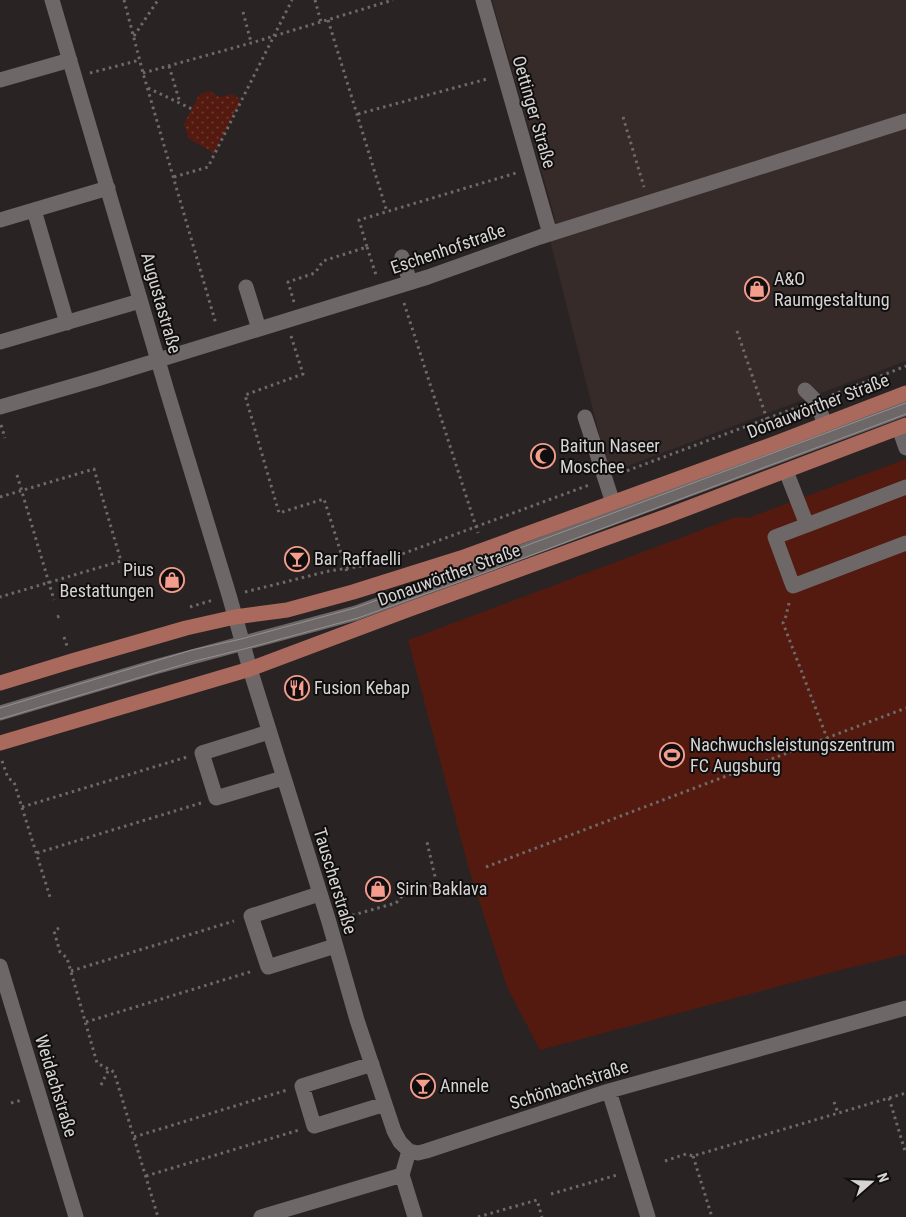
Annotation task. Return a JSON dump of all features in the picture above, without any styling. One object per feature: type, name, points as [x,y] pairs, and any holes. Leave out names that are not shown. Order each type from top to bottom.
[{"type":"main road","name":"Donauwörther Straße","points":[[0,683],[186,628],[235,617],[287,610],[353,592],[484,551],[906,393]]},
{"type":"main road","name":"Donauwörther Straße","points":[[0,743],[250,669],[667,516],[903,426]]},
{"type":"street","name":"Augustastraße","points":[[52,0],[157,360],[235,617]]},
{"type":"street","name":"Oettinger Straße","points":[[483,0],[550,234]]},
{"type":"street","points":[[0,80],[70,60]]},
{"type":"street","name":"Eschenhofstraße","points":[[0,407],[405,284],[550,234],[906,121]]},
{"type":"street","points":[[0,220],[108,188]]},
{"type":"street","points":[[34,210],[67,322]]},
{"type":"street","points":[[402,257],[405,284]]},
{"type":"street","points":[[246,287],[259,329]]},
{"type":"street","points":[[0,342],[140,301]]},
{"type":"street","points":[[811,395],[825,424]]},
{"type":"street","points":[[0,713],[151,668],[365,609],[906,408]]},
{"type":"street","points":[[585,417],[613,503]]},
{"type":"street","points":[[903,426],[906,448]]},
{"type":"street","points":[[786,471],[807,525]]},
{"type":"street","points":[[906,488],[775,537],[793,586],[906,544]]},
{"type":"street","name":"Tauscherstraße","points":[[235,617],[385,1104],[394,1131],[400,1142],[410,1151]]},
{"type":"street","points":[[270,732],[202,753],[216,798],[284,778]]},
{"type":"street","points":[[319,894],[252,916],[268,967],[335,946]]},
{"type":"street","name":"Weidachstraße","points":[[0,966],[76,1217]]},
{"type":"street","name":"Schönbachstraße","points":[[410,1151],[418,1153],[426,1151],[609,1091],[906,1008]]},
{"type":"street","points":[[372,1064],[302,1086],[314,1126],[385,1104]]},
{"type":"street","points":[[609,1091],[648,1217]]},
{"type":"street","points":[[410,1151],[402,1175],[415,1217]]},
{"type":"street","points":[[261,1217],[307,1210],[402,1175]]},
{"type":"path","points":[[124,0],[143,73],[221,341]]},
{"type":"path","points":[[134,36],[158,0]]},
{"type":"path","points":[[174,177],[208,166],[292,0]]},
{"type":"path","points":[[314,0],[321,22]]},
{"type":"path","points":[[143,73],[393,0]]},
{"type":"path","points":[[242,12],[251,43]]},
{"type":"path","points":[[328,20],[387,212]]},
{"type":"path","points":[[75,77],[140,60]]},
{"type":"path","points":[[169,66],[180,104]]},
{"type":"path","points":[[358,114],[504,74]]},
{"type":"path","points":[[148,88],[192,109]]},
{"type":"path","points":[[623,118],[649,202]]},
{"type":"path","points":[[381,291],[359,220],[531,169]]},
{"type":"path","points":[[353,592],[324,498],[279,513],[245,395],[303,374],[288,282],[315,273],[323,261],[367,247]]},
{"type":"path","points":[[405,284],[484,551]]},
{"type":"path","points":[[737,331],[776,443]]},
{"type":"path","points":[[189,607],[346,568],[375,564],[766,418],[811,395],[906,366]]},
{"type":"path","points":[[0,420],[5,438]]},
{"type":"path","points":[[0,497],[94,469],[121,561],[0,596]]},
{"type":"path","points":[[17,475],[54,600]]},
{"type":"path","points":[[793,586],[783,623],[827,738]]},
{"type":"path","points":[[486,867],[906,708]]},
{"type":"path","points":[[22,807],[202,753]]},
{"type":"path","points":[[2,761],[8,778],[14,782],[50,897]]},
{"type":"path","points":[[36,853],[216,798]]},
{"type":"path","points":[[329,922],[396,903],[404,894],[430,887],[436,881],[427,842]]},
{"type":"path","points":[[71,971],[252,916]]},
{"type":"path","points":[[59,928],[54,931],[60,952],[67,958],[97,1063],[114,1072],[158,1217]]},
{"type":"path","points":[[86,1022],[268,967]]},
{"type":"path","points":[[101,1085],[109,1069]]},
{"type":"path","points":[[134,1137],[302,1086]]},
{"type":"path","points":[[665,1161],[686,1154],[693,1156],[906,1093]]},
{"type":"path","points":[[889,1098],[906,1150]]},
{"type":"path","points":[[834,1102],[838,1113]]},
{"type":"path","points":[[146,1176],[314,1126]]},
{"type":"path","points":[[693,1156],[712,1217]]},
{"type":"path","points":[[551,1194],[634,1170]]},
{"type":"path","points":[[478,1217],[537,1200],[542,1217]]},
{"type":"shaded area","points":[[492,0],[906,0],[906,361],[609,473],[551,244],[555,218]]},
{"type":"shaded area","points":[[209,91],[220,97],[232,94],[241,100],[214,153],[189,139],[184,124],[199,95]]},
{"type":"shaded area","name":"Nachwuchsleistungszentrum FC Augsburg","points":[[906,459],[906,954],[540,1050],[507,987],[469,869],[408,640],[736,517],[748,518]]},
{"type":"tram line","points":[[0,708],[192,650],[241,639],[355,608],[906,403]]},
{"type":"tram line","points":[[0,719],[195,661],[358,618],[484,573],[906,414]]},
{"type":"place","name":"A&O Raumgestaltung","points":[[757,289]]},
{"type":"place","name":"Baitun Naseer Moschee","points":[[543,456]]},
{"type":"place","name":"Bar Raffaelli","points":[[297,559]]},
{"type":"place","name":"Pius Bestattungen","points":[[172,580]]},
{"type":"place","name":"Fusion Kebap","points":[[297,688]]},
{"type":"place","name":"Nachwuchsleistungszentrum FC Augsburg","points":[[672,755]]},
{"type":"place","name":"Sirin Baklava","points":[[378,889]]},
{"type":"place","name":"Annele","points":[[423,1086]]}]
